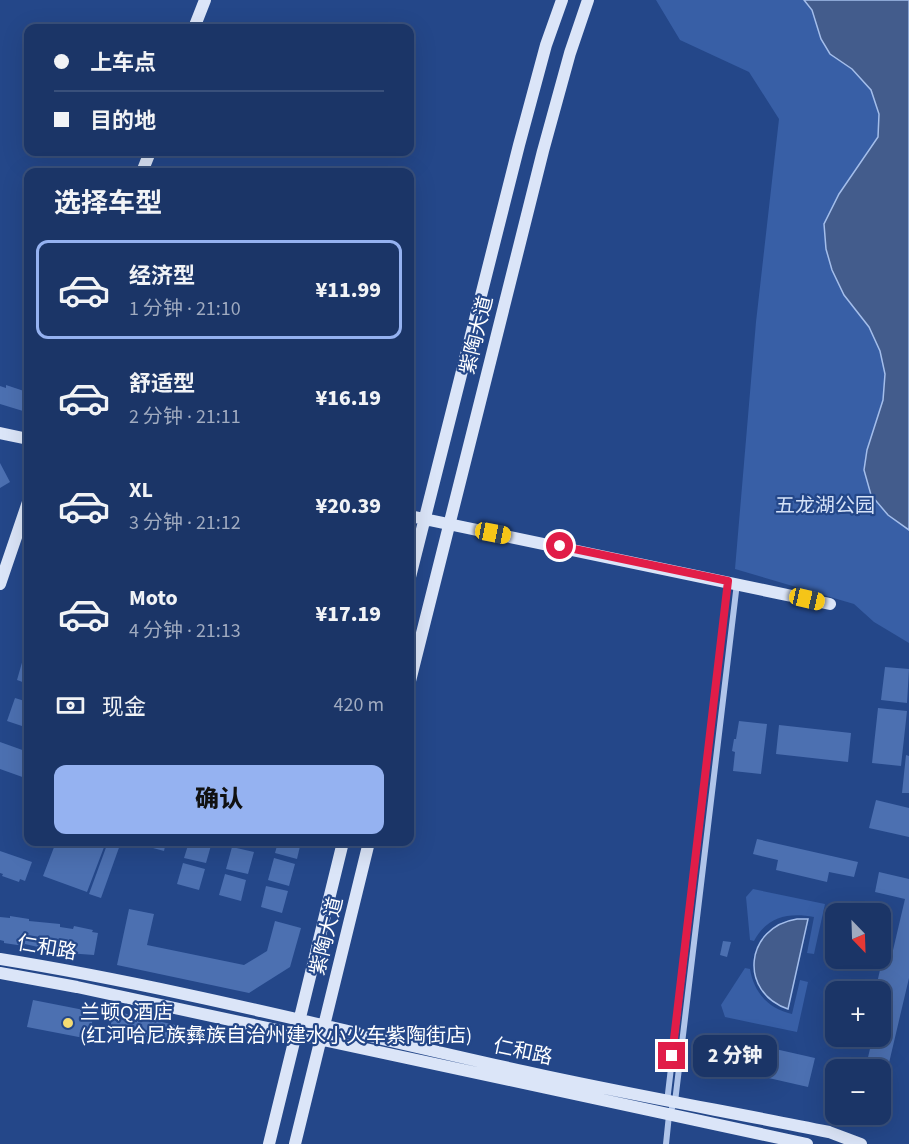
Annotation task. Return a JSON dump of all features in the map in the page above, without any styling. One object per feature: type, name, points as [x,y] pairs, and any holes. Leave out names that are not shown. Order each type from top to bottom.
[{"type":"main road","points":[[196,24],[205,0]]},
{"type":"main road","name":"紫陶大道","points":[[414,560],[519,145],[546,45],[562,0]]},
{"type":"main road","name":"紫陶大道","points":[[414,665],[543,151],[570,53],[588,0]]},
{"type":"main road","points":[[0,434],[24,438]]},
{"type":"main road","points":[[0,584],[24,514]]},
{"type":"main road","points":[[414,517],[830,604]]},
{"type":"main road","name":"紫陶大道","points":[[269,1144],[342,846]]},
{"type":"main road","name":"紫陶大道","points":[[295,1144],[368,846]]},
{"type":"main road","name":"仁和路","points":[[0,959],[79,973],[299,1020],[521,1071],[829,1132],[861,1144]]},
{"type":"main road","name":"仁和路","points":[[0,973],[77,987],[807,1144]]},
{"type":"street","points":[[666,1144],[732,582]]},
{"type":"green space","name":"五龙湖公园","points":[[656,0],[909,0],[909,643],[874,622],[854,604],[735,569],[756,322],[779,119],[749,72],[680,40]]},
{"type":"green space","points":[[753,889],[825,904],[814,954],[807,953],[814,917],[795,915],[779,918],[765,926],[754,941],[750,940],[746,897]]},
{"type":"green space","points":[[745,968],[750,969],[755,985],[764,999],[776,1008],[792,1014],[800,980],[808,982],[797,1032],[725,1017],[721,1005]]},
{"type":"shaded area","points":[[804,0],[909,0],[909,530],[888,515],[871,495],[864,470],[867,450],[883,400],[885,374],[880,351],[869,327],[844,295],[832,270],[826,249],[824,224],[839,194],[878,137],[879,114],[871,90],[852,69],[830,54],[821,39],[812,10]]},
{"type":"shaded area","points":[[797,919],[808,919],[788,1009],[772,1001],[761,989],[755,975],[754,961],[758,947],[767,934],[780,924]]},
{"type":"building","points":[[6,385],[24,391],[23,411],[0,404],[0,386],[6,388]]},
{"type":"building","points":[[0,463],[10,482],[0,488]]},
{"type":"building","points":[[24,657],[24,683],[17,680]]},
{"type":"building","points":[[885,667],[909,669],[907,703],[881,700]]},
{"type":"building","points":[[15,698],[24,701],[24,727],[7,721]]},
{"type":"building","points":[[878,708],[907,711],[901,766],[872,763]]},
{"type":"building","points":[[739,721],[767,724],[761,774],[733,771],[735,752],[732,751]]},
{"type":"building","points":[[779,725],[851,733],[848,762],[776,754]]},
{"type":"building","points":[[0,742],[24,751],[24,778],[0,769]]},
{"type":"building","points":[[906,755],[909,756],[909,793],[902,793]]},
{"type":"building","points":[[876,800],[909,808],[909,837],[869,828]]},
{"type":"building","points":[[757,839],[858,862],[854,877],[829,872],[827,882],[776,870],[778,860],[753,854]]},
{"type":"building","points":[[54,846],[104,846],[87,892],[43,876]]},
{"type":"building","points":[[107,846],[120,846],[101,898],[89,894]]},
{"type":"building","points":[[146,846],[165,846],[164,851]]},
{"type":"building","points":[[188,846],[211,846],[206,863],[184,858]]},
{"type":"building","points":[[277,846],[300,846],[297,859],[275,853]]},
{"type":"building","points":[[232,847],[254,852],[248,874],[226,869]]},
{"type":"building","points":[[0,851],[32,862],[25,881],[20,879],[19,882],[2,876]]},
{"type":"building","points":[[274,858],[295,864],[289,886],[268,880]]},
{"type":"building","points":[[183,863],[205,869],[199,890],[177,884]]},
{"type":"building","points":[[879,872],[909,879],[909,978],[890,1059],[868,1059],[870,1047],[891,1047],[891,981],[877,981],[880,969],[891,969],[891,959],[905,899],[875,892]]},
{"type":"building","points":[[225,874],[246,880],[241,901],[219,895]]},
{"type":"building","points":[[266,886],[288,891],[282,913],[261,907]]},
{"type":"building","points":[[129,909],[154,914],[147,945],[244,965],[267,951],[275,921],[301,928],[290,967],[249,993],[117,965]]},
{"type":"building","points":[[10,916],[29,919],[29,921],[60,924],[60,927],[73,929],[74,926],[93,930],[92,932],[98,933],[94,955],[4,943],[0,940],[0,917],[10,918]]},
{"type":"building","points":[[723,941],[731,942],[727,957],[720,955]]},
{"type":"building","points":[[33,1000],[94,1012],[89,1039],[27,1027]]},
{"type":"building","points":[[114,1011],[184,1027],[180,1043],[174,1042],[173,1045],[139,1034],[139,1037],[116,1032],[117,1029],[110,1028]]},
{"type":"building","points":[[714,1035],[815,1058],[808,1087],[707,1064]]},
{"type":"place","name":"兰顿Q酒店 (红河哈尼族彝族自治州建水小火车紫陶街店)","points":[[68,1023]]},
{"type":"route","points":[[560,546],[728,581],[672,1056]]}]
